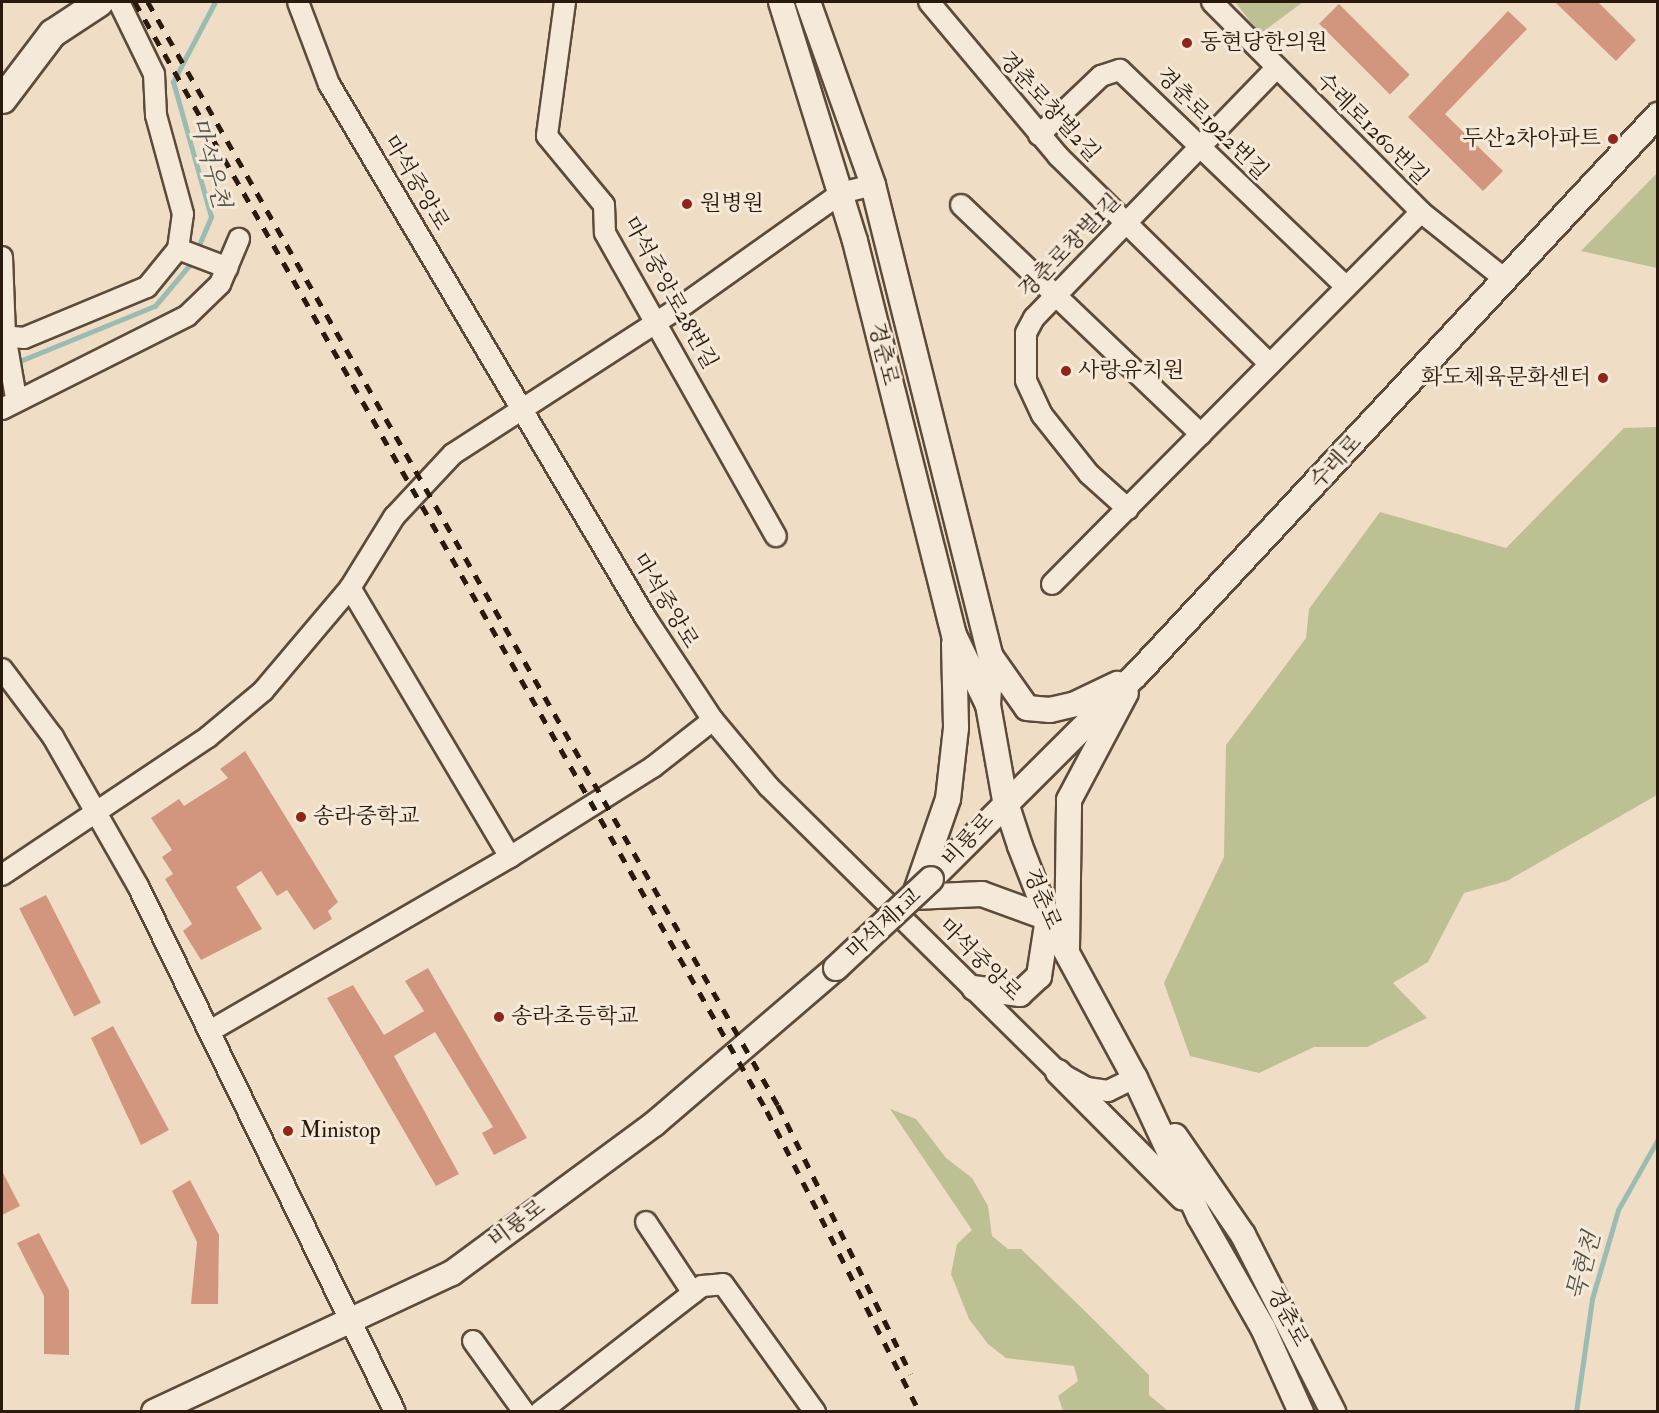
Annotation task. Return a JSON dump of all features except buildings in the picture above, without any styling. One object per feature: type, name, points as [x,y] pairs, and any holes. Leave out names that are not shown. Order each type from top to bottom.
[{"type":"main road","points":[[2,99],[52,33],[99,2]]},
{"type":"street","points":[[5,338],[24,338],[147,287],[181,251],[183,214],[156,115],[154,74],[119,2]]},
{"type":"street","name":"마석중앙로","points":[[298,2],[329,84],[521,407],[713,720],[769,787],[1058,1071],[1087,1088],[1108,1091],[1135,1077]]},
{"type":"street","name":"마석중앙로28번길","points":[[565,2],[547,136],[604,205],[605,233],[658,322],[776,536]]},
{"type":"street","name":"경춘로","points":[[781,2],[841,193],[954,635],[988,705]]},
{"type":"street","name":"경춘로","points":[[808,2],[873,185],[991,657],[988,705],[1005,800],[1048,918],[1135,1077],[1199,1216],[1263,1328],[1301,1412]]},
{"type":"street","name":"경춘로창벌2길","points":[[930,2],[1039,135],[1125,223],[1270,364]]},
{"type":"street","name":"수레로1260번길","points":[[1212,2],[1421,212],[1506,280]]},
{"type":"street","name":"경춘로창벌1길","points":[[1128,509],[1059,439],[1029,389],[1023,357],[1026,333],[1056,295],[1276,67]]},
{"type":"street","name":"경춘로1922번길","points":[[1039,135],[1101,76],[1120,70],[1346,287]]},
{"type":"street","name":"수레로","points":[[1005,800],[1136,675],[1658,115]]},
{"type":"street","points":[[2,875],[232,718],[263,691],[350,588],[394,517],[428,479],[521,407],[658,322],[841,193],[873,185]]},
{"type":"street","points":[[961,205],[1201,435]]},
{"type":"street","points":[[1052,584],[1421,212]]},
{"type":"street","points":[[2,257],[10,397],[187,316],[204,303],[220,266],[239,239]]},
{"type":"street","points":[[181,251],[220,266]]},
{"type":"street","points":[[350,588],[510,856]]},
{"type":"street","points":[[954,635],[953,768],[942,822],[928,849],[914,897],[950,898],[982,894],[1048,918],[1039,976],[1020,994],[974,988]]},
{"type":"street","points":[[991,657],[1027,708],[1050,710],[1075,704],[1136,675]]},
{"type":"street","points":[[2,669],[53,737],[97,810],[210,1031],[348,1322],[395,1412]]},
{"type":"street","points":[[1067,956],[1069,800],[1136,675]]},
{"type":"street","points":[[210,1031],[510,856],[653,767],[713,720]]},
{"type":"street","name":"비룡로","points":[[931,879],[1005,800]]},
{"type":"street","name":"마석제1교","points":[[836,968],[931,879]]},
{"type":"street","name":"비룡로","points":[[154,1412],[452,1273],[654,1124],[836,968]]},
{"type":"street","points":[[1058,1071],[1199,1216]]},
{"type":"street","name":"경춘로","points":[[1135,1077],[1244,1235],[1334,1412]]},
{"type":"street","points":[[646,1222],[693,1293]]},
{"type":"street","points":[[540,1412],[564,1404],[702,1286],[728,1287],[815,1412]]},
{"type":"street","points":[[473,1341],[524,1412]]},
{"type":"green space","points":[[1235,2],[1303,2],[1260,34]]},
{"type":"green space","points":[[1657,173],[1657,268],[1581,251]]},
{"type":"green space","points":[[1657,427],[1657,795],[1507,881],[1464,893],[1428,962],[1393,983],[1427,1018],[1367,1047],[1314,1047],[1259,1073],[1190,1056],[1164,983],[1224,857],[1226,745],[1306,638],[1309,609],[1380,512],[1506,548],[1624,428]]},
{"type":"green space","points":[[890,1109],[916,1119],[946,1158],[972,1178],[988,1206],[992,1236],[1008,1249],[1021,1249],[1093,1319],[1149,1375],[1149,1395],[1168,1411],[1063,1411],[1058,1396],[1078,1381],[1074,1366],[1006,1358],[988,1344],[969,1319],[951,1274],[957,1244],[972,1230]]},
{"type":"waterway","name":"마석우천","points":[[197,250],[211,217],[173,82],[215,2]]},
{"type":"waterway","name":"마석우천","points":[[15,363],[155,306],[193,261]]},
{"type":"waterway","name":"묵현천","points":[[1576,1412],[1592,1299],[1618,1210],[1658,1139]]},
{"type":"railway","points":[[135,2],[767,1111],[920,1412]]},
{"type":"railway","points":[[148,2],[778,1105],[911,1374]]},
{"type":"place","name":"동현당한의원","points":[[1187,43]]},
{"type":"place","name":"두산2차아파트","points":[[1613,139]]},
{"type":"place","name":"원병원","points":[[687,204]]},
{"type":"place","name":"사랑유치원","points":[[1066,371]]},
{"type":"place","name":"화도체육문화센터","points":[[1603,378]]},
{"type":"place","name":"송라중학교","points":[[301,817]]},
{"type":"place","name":"송라초등학교","points":[[499,1017]]},
{"type":"place","name":"Ministop","points":[[288,1131]]}]
